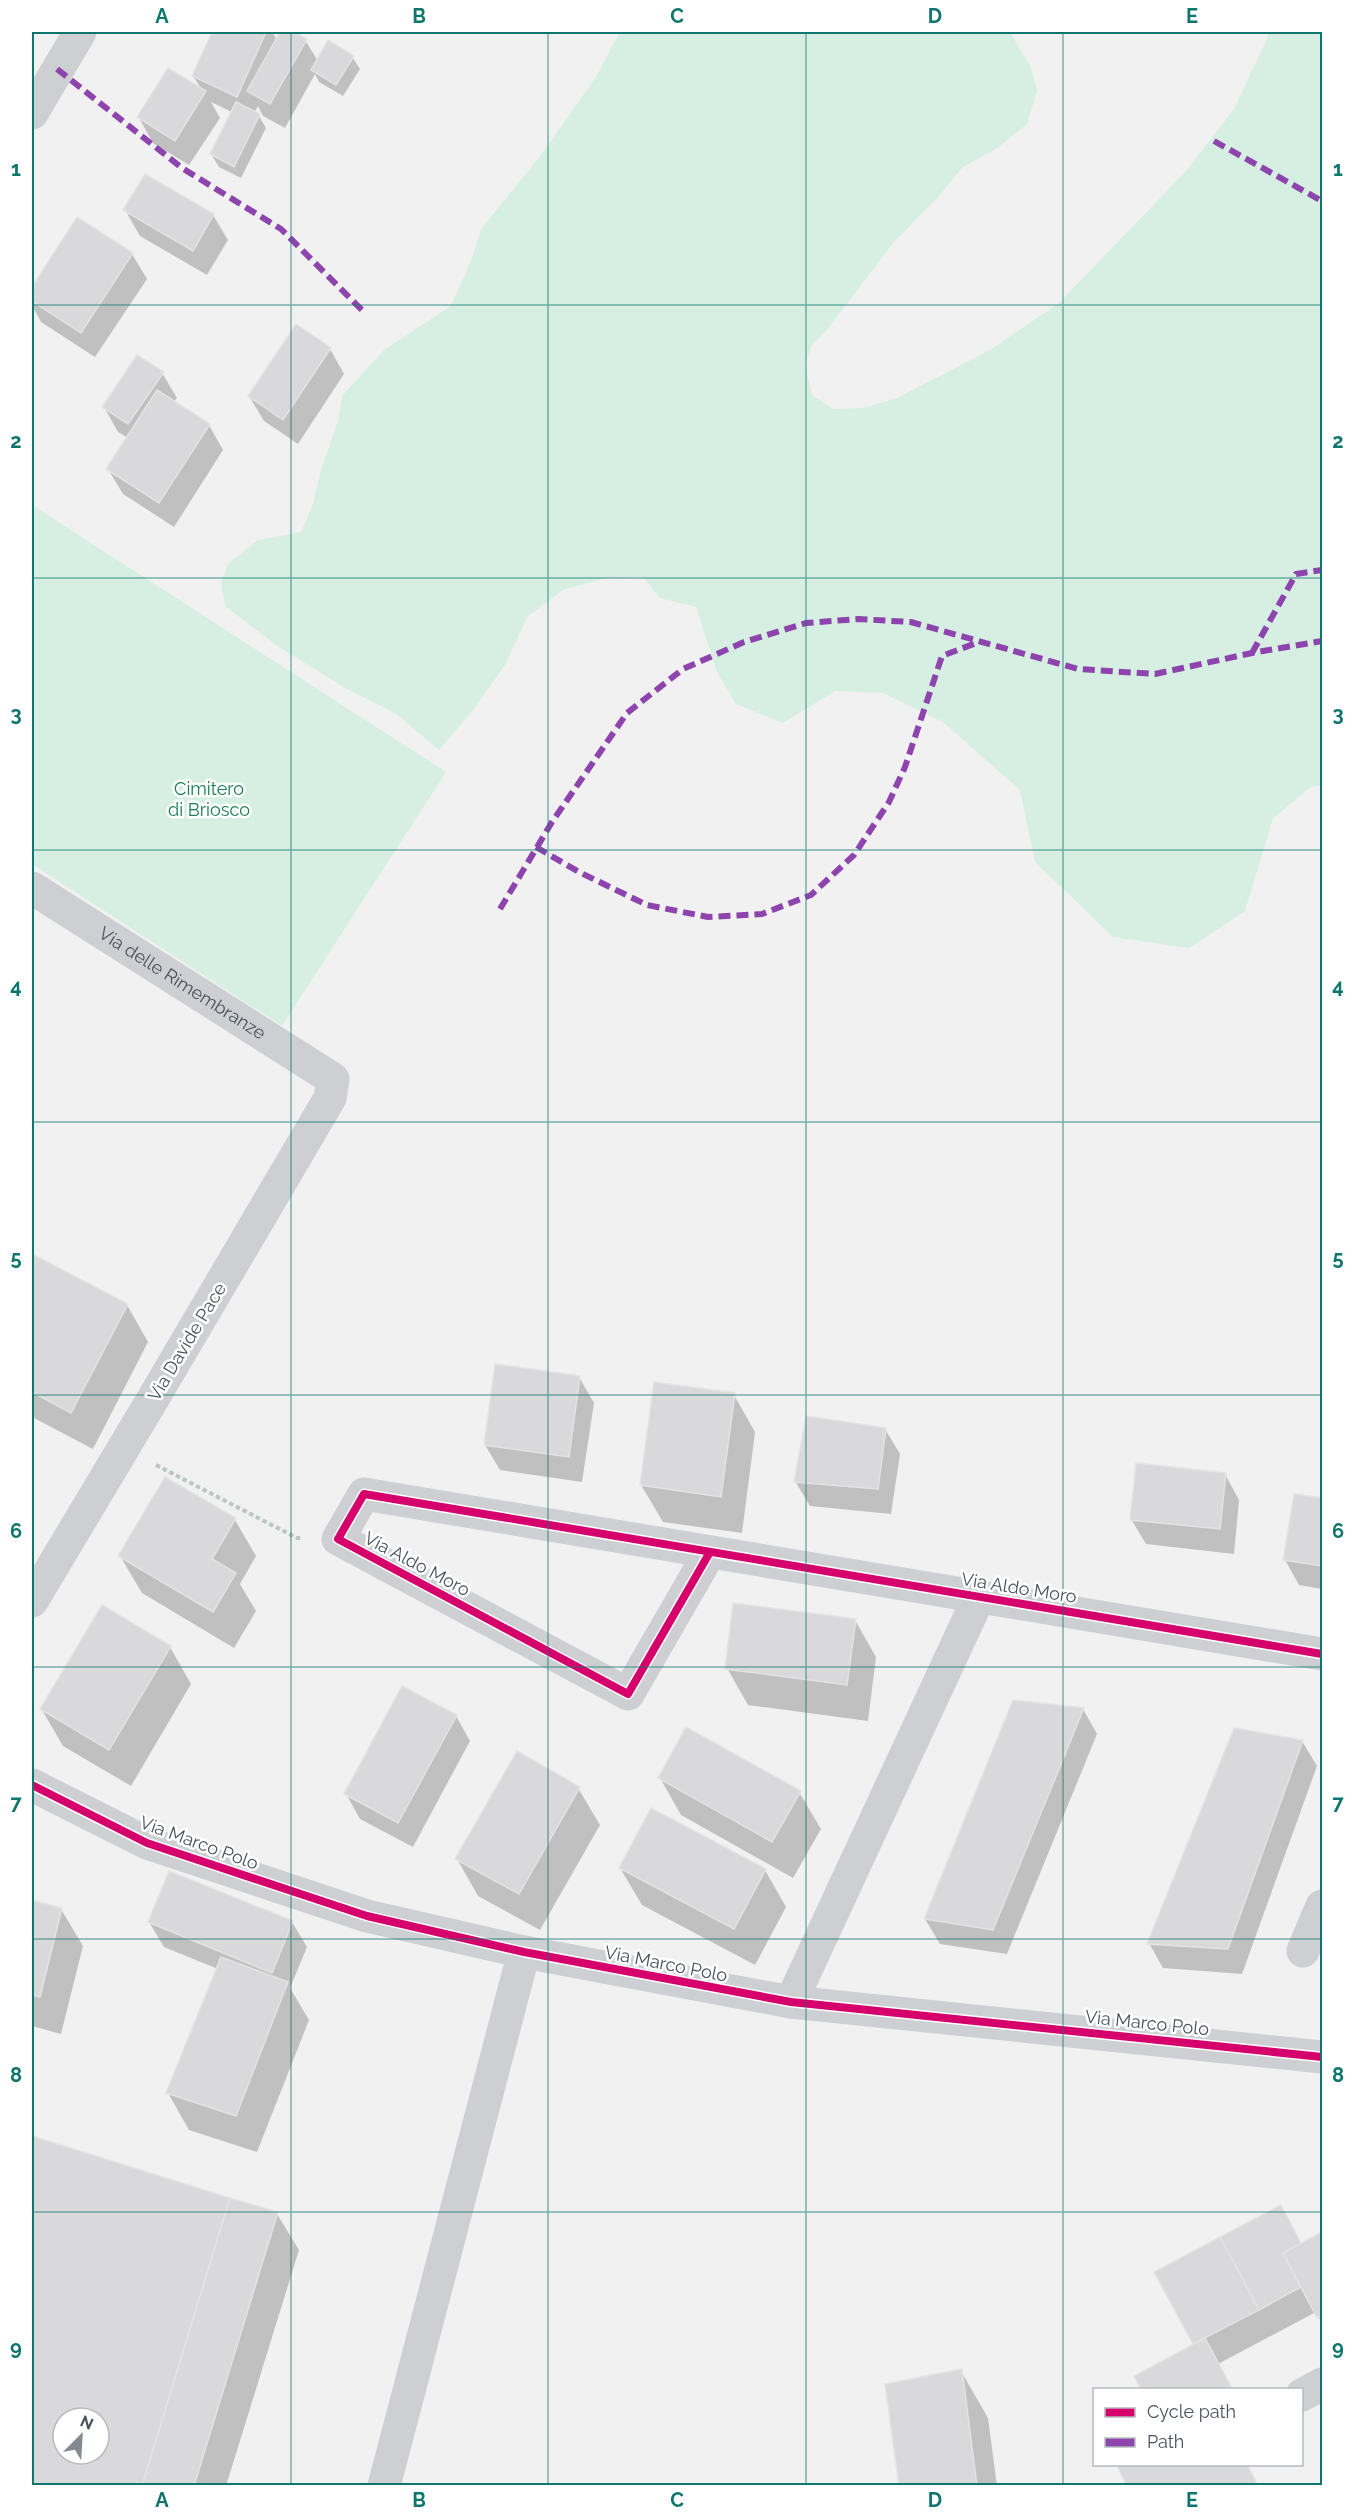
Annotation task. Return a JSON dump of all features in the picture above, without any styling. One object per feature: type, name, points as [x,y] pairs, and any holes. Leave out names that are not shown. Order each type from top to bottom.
[{"type":"street","points":[[32,113],[80,32]]},
{"type":"street","name":"Via delle Rimembranze","points":[[32,888],[333,1079]]},
{"type":"street","name":"Via Davide Pace","points":[[32,1600],[330,1098],[333,1079]]},
{"type":"street","name":"Via Aldo Moro","points":[[710,1552],[628,1694],[338,1539],[364,1494],[1323,1654]]},
{"type":"street","points":[[791,2002],[980,1597]]},
{"type":"street","name":"Via Marco Polo","points":[[32,1785],[147,1843],[367,1916],[524,1952],[791,2002],[1323,2057]]},
{"type":"street","points":[[1303,1951],[1323,1906]]},
{"type":"street","points":[[384,2486],[524,1952]]},
{"type":"street","points":[[1303,2395],[1323,2384]]},
{"type":"path","points":[[123,1448],[297,1538],[338,1539]]},
{"type":"green space","points":[[620,32],[1010,32],[1031,68],[1037,91],[1027,124],[999,147],[963,167],[937,198],[894,242],[826,331],[811,346],[805,365],[812,395],[833,409],[863,408],[897,398],[990,350],[1059,303],[1186,171],[1234,109],[1269,32],[1322,32],[1322,785],[1311,787],[1273,818],[1245,911],[1189,948],[1113,937],[1035,862],[1020,790],[943,722],[883,693],[835,691],[783,723],[736,704],[717,672],[696,607],[660,598],[643,577],[605,578],[563,590],[527,617],[505,665],[473,710],[439,750],[395,713],[345,688],[276,645],[225,606],[221,583],[228,564],[258,540],[301,532],[313,504],[321,470],[339,418],[342,396],[384,350],[451,306],[473,256],[481,229],[538,159],[596,77]]},
{"type":"green space","name":"Cimitero di Briosco","points":[[32,505],[446,772],[282,1026],[32,864]]},
{"type":"building","points":[[212,32],[266,32],[237,97],[192,76]]},
{"type":"building","points":[[280,32],[294,32],[307,39],[270,104],[247,91]]},
{"type":"building","points":[[328,40],[354,56],[336,85],[311,70]]},
{"type":"building","points":[[168,68],[206,91],[175,141],[137,117]]},
{"type":"building","points":[[236,102],[260,114],[234,167],[210,154]]},
{"type":"building","points":[[145,174],[214,214],[193,251],[123,210]]},
{"type":"building","points":[[77,217],[133,253],[81,333],[32,301],[32,287]]},
{"type":"building","points":[[296,324],[331,348],[283,420],[248,396]]},
{"type":"building","points":[[137,355],[164,372],[128,424],[102,407]]},
{"type":"building","points":[[157,390],[210,424],[159,503],[106,469]]},
{"type":"building","points":[[32,1254],[128,1304],[71,1413],[32,1392]]},
{"type":"building","points":[[495,1364],[580,1376],[569,1457],[484,1445]]},
{"type":"building","points":[[654,1382],[735,1393],[721,1497],[640,1485]]},
{"type":"building","points":[[806,1416],[886,1428],[878,1489],[794,1482]]},
{"type":"building","points":[[1136,1463],[1226,1473],[1220,1529],[1130,1520]]},
{"type":"building","points":[[165,1477],[236,1518],[212,1559],[236,1573],[213,1612],[118,1556]]},
{"type":"building","points":[[1294,1494],[1322,1498],[1322,1566],[1283,1560]]},
{"type":"building","points":[[733,1603],[856,1619],[847,1685],[725,1669]]},
{"type":"building","points":[[102,1605],[171,1646],[109,1750],[40,1709]]},
{"type":"building","points":[[402,1686],[457,1715],[398,1823],[344,1794]]},
{"type":"building","points":[[1013,1700],[1084,1708],[993,1930],[924,1919]]},
{"type":"building","points":[[686,1727],[801,1791],[772,1842],[658,1778]]},
{"type":"building","points":[[1234,1728],[1303,1740],[1228,1949],[1147,1944]]},
{"type":"building","points":[[517,1751],[580,1787],[519,1894],[455,1859]]},
{"type":"building","points":[[651,1808],[766,1869],[734,1929],[619,1868]]},
{"type":"building","points":[[169,1871],[293,1921],[272,1973],[148,1922]]},
{"type":"building","points":[[32,1900],[62,1908],[40,1997],[32,1995]]},
{"type":"building","points":[[221,1957],[288,1982],[236,2116],[166,2093]]},
{"type":"building","points":[[32,2136],[230,2198],[142,2486],[32,2486]]},
{"type":"building","points":[[230,2198],[278,2212],[194,2486],[142,2486]]},
{"type":"building","points":[[1281,2205],[1301,2243],[1283,2253],[1301,2287],[1259,2310],[1220,2237]]},
{"type":"building","points":[[1322,2232],[1322,2315],[1317,2318],[1283,2253]]},
{"type":"building","points":[[1220,2237],[1259,2310],[1193,2344],[1154,2272]]},
{"type":"building","points":[[1205,2338],[1232,2388],[1140,2388],[1134,2376]]},
{"type":"building","points":[[962,2369],[977,2486],[899,2486],[885,2384]]},
{"type":"building","points":[[1117,2466],[1248,2466],[1257,2484],[1127,2486]]},
{"type":"marked path","points":[[57,69],[182,168],[281,229],[363,311]]},
{"type":"marked path","points":[[1214,141],[1322,201]]},
{"type":"marked path","points":[[1252,653],[1296,574],[1322,570]]},
{"type":"marked path","points":[[500,909],[552,822],[627,713],[683,669],[744,642],[806,623],[858,619],[911,622],[1078,669],[1155,674],[1322,641]]},
{"type":"marked path","points":[[536,847],[579,872],[647,905],[708,917],[762,914],[811,895],[854,855],[889,802],[905,767],[942,656],[979,642]]},
{"type":"cycle path","points":[[710,1552],[628,1694],[338,1539],[364,1494],[1322,1654]]},
{"type":"cycle path","points":[[32,1785],[147,1843],[367,1916],[524,1952],[791,2002],[1322,2057]]}]
